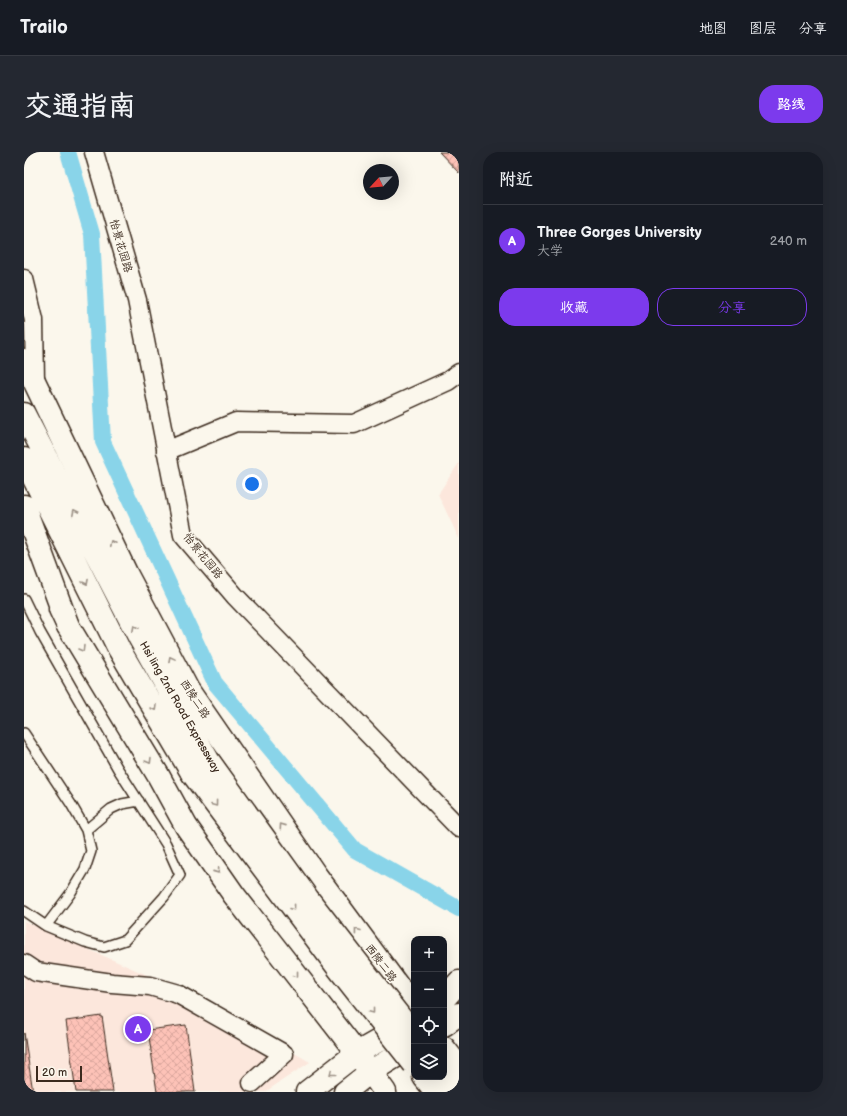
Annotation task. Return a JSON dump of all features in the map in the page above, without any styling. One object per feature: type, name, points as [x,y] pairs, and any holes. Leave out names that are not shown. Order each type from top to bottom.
[{"type":"main road","name":"西陵二路","points":[[24,360],[127,574],[188,690],[315,874],[411,1004]]},
{"type":"main road","name":"Hsi ling 2nd Road Expressway","points":[[24,414],[139,637],[208,760],[308,899],[411,1031]]},
{"type":"main road","name":"Hsi ling 2nd Road Expressway","points":[[24,459],[119,649],[192,773],[339,969],[411,1060]]},
{"type":"main road","points":[[24,506],[68,626]]},
{"type":"main road","points":[[24,525],[68,626],[158,775],[186,826],[234,895],[385,1092]]},
{"type":"main road","points":[[447,996],[459,982]]},
{"type":"main road","points":[[447,1023],[459,1014]]},
{"type":"main road","points":[[307,1092],[356,1053],[411,1023]]},
{"type":"main road","points":[[344,1092],[370,1072],[411,1047]]},
{"type":"main road","points":[[447,1052],[459,1067]]},
{"type":"main road","points":[[447,1077],[459,1092]]},
{"type":"main road","points":[[426,1080],[436,1092]]},
{"type":"street","name":"怡景花园路","points":[[94,152],[137,300],[183,535],[235,596],[459,828]]},
{"type":"street","points":[[24,279],[34,320],[35,382]]},
{"type":"street","points":[[166,451],[236,422],[354,424],[448,380],[459,373]]},
{"type":"street","points":[[24,964],[36,972],[112,984],[150,986],[178,994],[284,1054],[252,1083]]},
{"type":"lane","points":[[24,599],[40,632],[118,769],[166,844],[180,875],[164,897],[125,940],[104,947],[84,942],[46,926],[24,911]]},
{"type":"lane","points":[[24,733],[71,804],[86,830],[91,851],[85,869],[70,894],[46,926]]},
{"type":"lane","points":[[86,830],[111,809],[122,804],[139,801]]},
{"type":"shaded area","points":[[459,463],[459,539],[438,494]]},
{"type":"shaded area","points":[[24,921],[195,996],[310,1062],[265,1092],[24,1092]]},
{"type":"building","points":[[439,152],[459,152],[459,173]]},
{"type":"building","points":[[102,1016],[113,1092],[76,1092],[66,1021]]},
{"type":"building","points":[[186,1025],[195,1092],[157,1092],[148,1030]]},
{"type":"building","points":[[24,1033],[33,1092],[24,1092]]},
{"type":"waterway","points":[[68,152],[92,234],[103,442],[215,683],[355,850],[459,909]]},
{"type":"place","name":"Three Gorges University","points":[[138,1029]]}]
